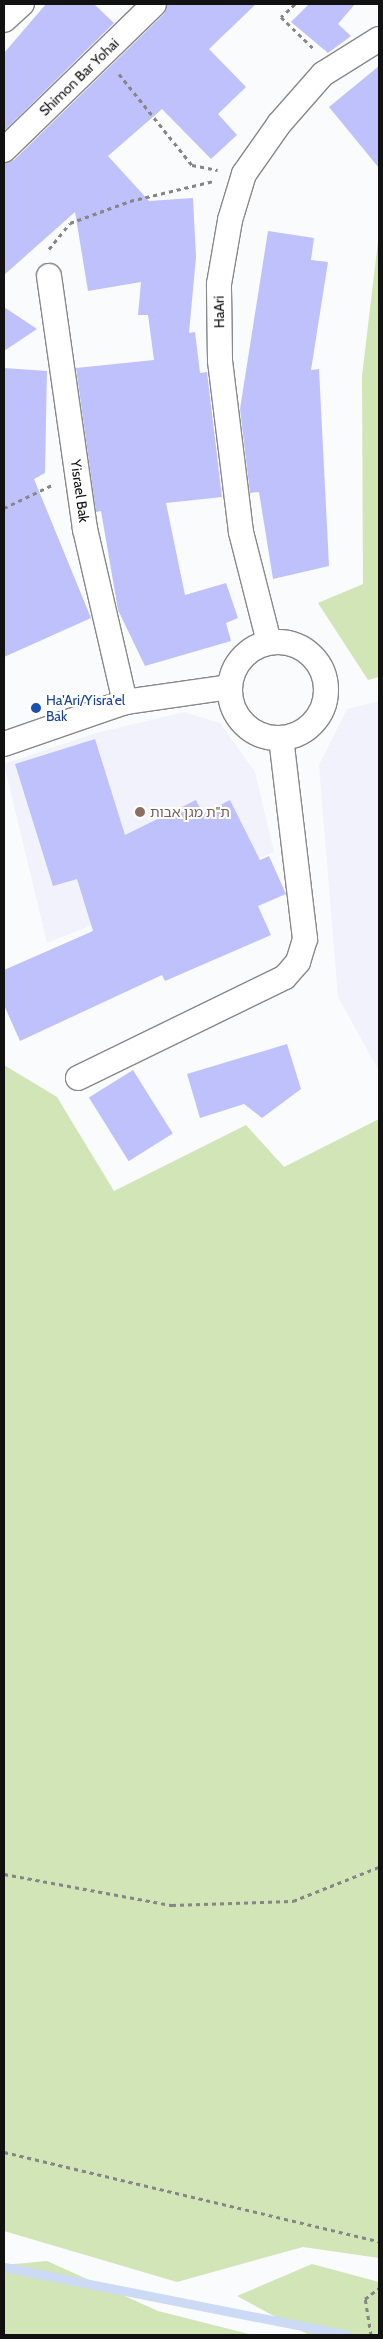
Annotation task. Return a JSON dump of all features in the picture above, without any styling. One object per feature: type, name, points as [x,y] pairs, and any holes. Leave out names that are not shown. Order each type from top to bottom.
[{"type":"street","points":[[4,20],[22,4]]},
{"type":"street","name":"Shimon Bar Yohai","points":[[4,150],[154,4]]},
{"type":"street","name":"HaAri","points":[[269,642],[241,532],[220,360],[219,284],[230,220],[244,174],[279,124],[333,67],[379,39]]},
{"type":"street","name":"Yisrael Bak","points":[[49,276],[77,472],[93,568],[125,702]]},
{"type":"street","points":[[269,642],[286,642],[307,650],[326,678],[327,695],[317,718],[297,735],[281,739],[251,730],[239,719],[229,687],[240,659],[269,642]]},
{"type":"street","points":[[4,744],[125,702],[229,687]]},
{"type":"street","points":[[78,1078],[285,977],[298,962],[305,938],[281,739]]},
{"type":"path","points":[[295,4],[281,17],[333,67]]},
{"type":"path","points":[[103,54],[192,166],[244,174]]},
{"type":"path","points":[[49,276],[49,249],[70,223],[130,201],[244,174]]},
{"type":"path","points":[[4,508],[77,472]]},
{"type":"path","points":[[4,1874],[172,1905],[293,1901],[379,1867]]},
{"type":"path","points":[[4,2152],[379,2241]]},
{"type":"path","points":[[371,2335],[365,2299],[379,2288]]},
{"type":"shaded area","points":[[379,701],[379,1071],[338,997],[319,765],[347,709]]},
{"type":"shaded area","name":"ת\"ת מגן אבות","points":[[184,712],[220,723],[255,772],[274,852],[47,943],[4,764],[96,733]]},
{"type":"green space","points":[[379,233],[379,677],[368,680],[318,603],[363,584],[362,376]]},
{"type":"green space","points":[[4,1065],[57,1097],[114,1191],[246,1125],[284,1167],[379,1119],[379,2258],[303,2247],[177,2282],[4,2231]]},
{"type":"green space","points":[[47,2261],[158,2311],[253,2335],[4,2335],[4,2265]]},
{"type":"green space","points":[[312,2264],[379,2282],[379,2335],[309,2335],[237,2296]]},
{"type":"building","points":[[46,4],[94,4],[114,23],[4,131],[4,53]]},
{"type":"building","points":[[167,4],[256,4],[209,49],[246,87],[218,114],[237,135],[211,159],[162,109],[108,156],[149,201],[193,198],[196,257],[189,333],[195,332],[200,373],[207,372],[222,497],[166,503],[185,595],[226,583],[238,618],[226,623],[231,641],[145,666],[118,610],[101,511],[96,512],[76,368],[154,360],[148,315],[138,315],[141,282],[88,291],[75,212],[4,275],[4,163],[14,160],[164,14]]},
{"type":"building","points":[[309,4],[355,4],[338,24],[351,36],[328,53],[291,22]]},
{"type":"building","points":[[379,66],[379,168],[329,107]]},
{"type":"building","points":[[268,231],[314,238],[311,260],[328,262],[311,370],[319,369],[329,566],[273,579],[259,492],[250,493],[240,409]]},
{"type":"building","points":[[4,307],[37,329],[4,351]]},
{"type":"building","points":[[4,368],[47,371],[45,473],[34,479],[91,618],[4,657]]},
{"type":"building","points":[[95,739],[125,835],[196,800],[203,814],[230,800],[260,860],[269,856],[286,894],[258,906],[271,935],[165,981],[162,975],[20,1041],[4,1005],[4,970],[93,931],[77,879],[53,886],[15,764]]},
{"type":"building","points":[[287,1044],[301,1089],[262,1118],[244,1104],[200,1118],[187,1074]]},
{"type":"building","points":[[133,1070],[173,1134],[129,1161],[89,1098]]},
{"type":"waterway","points":[[4,2267],[346,2335]]},
{"type":"place","name":"Ha'Ari/Yisra'el Bak","points":[[36,708]]},
{"type":"place","name":"ת\"ת מגן אבות","points":[[140,812]]}]
